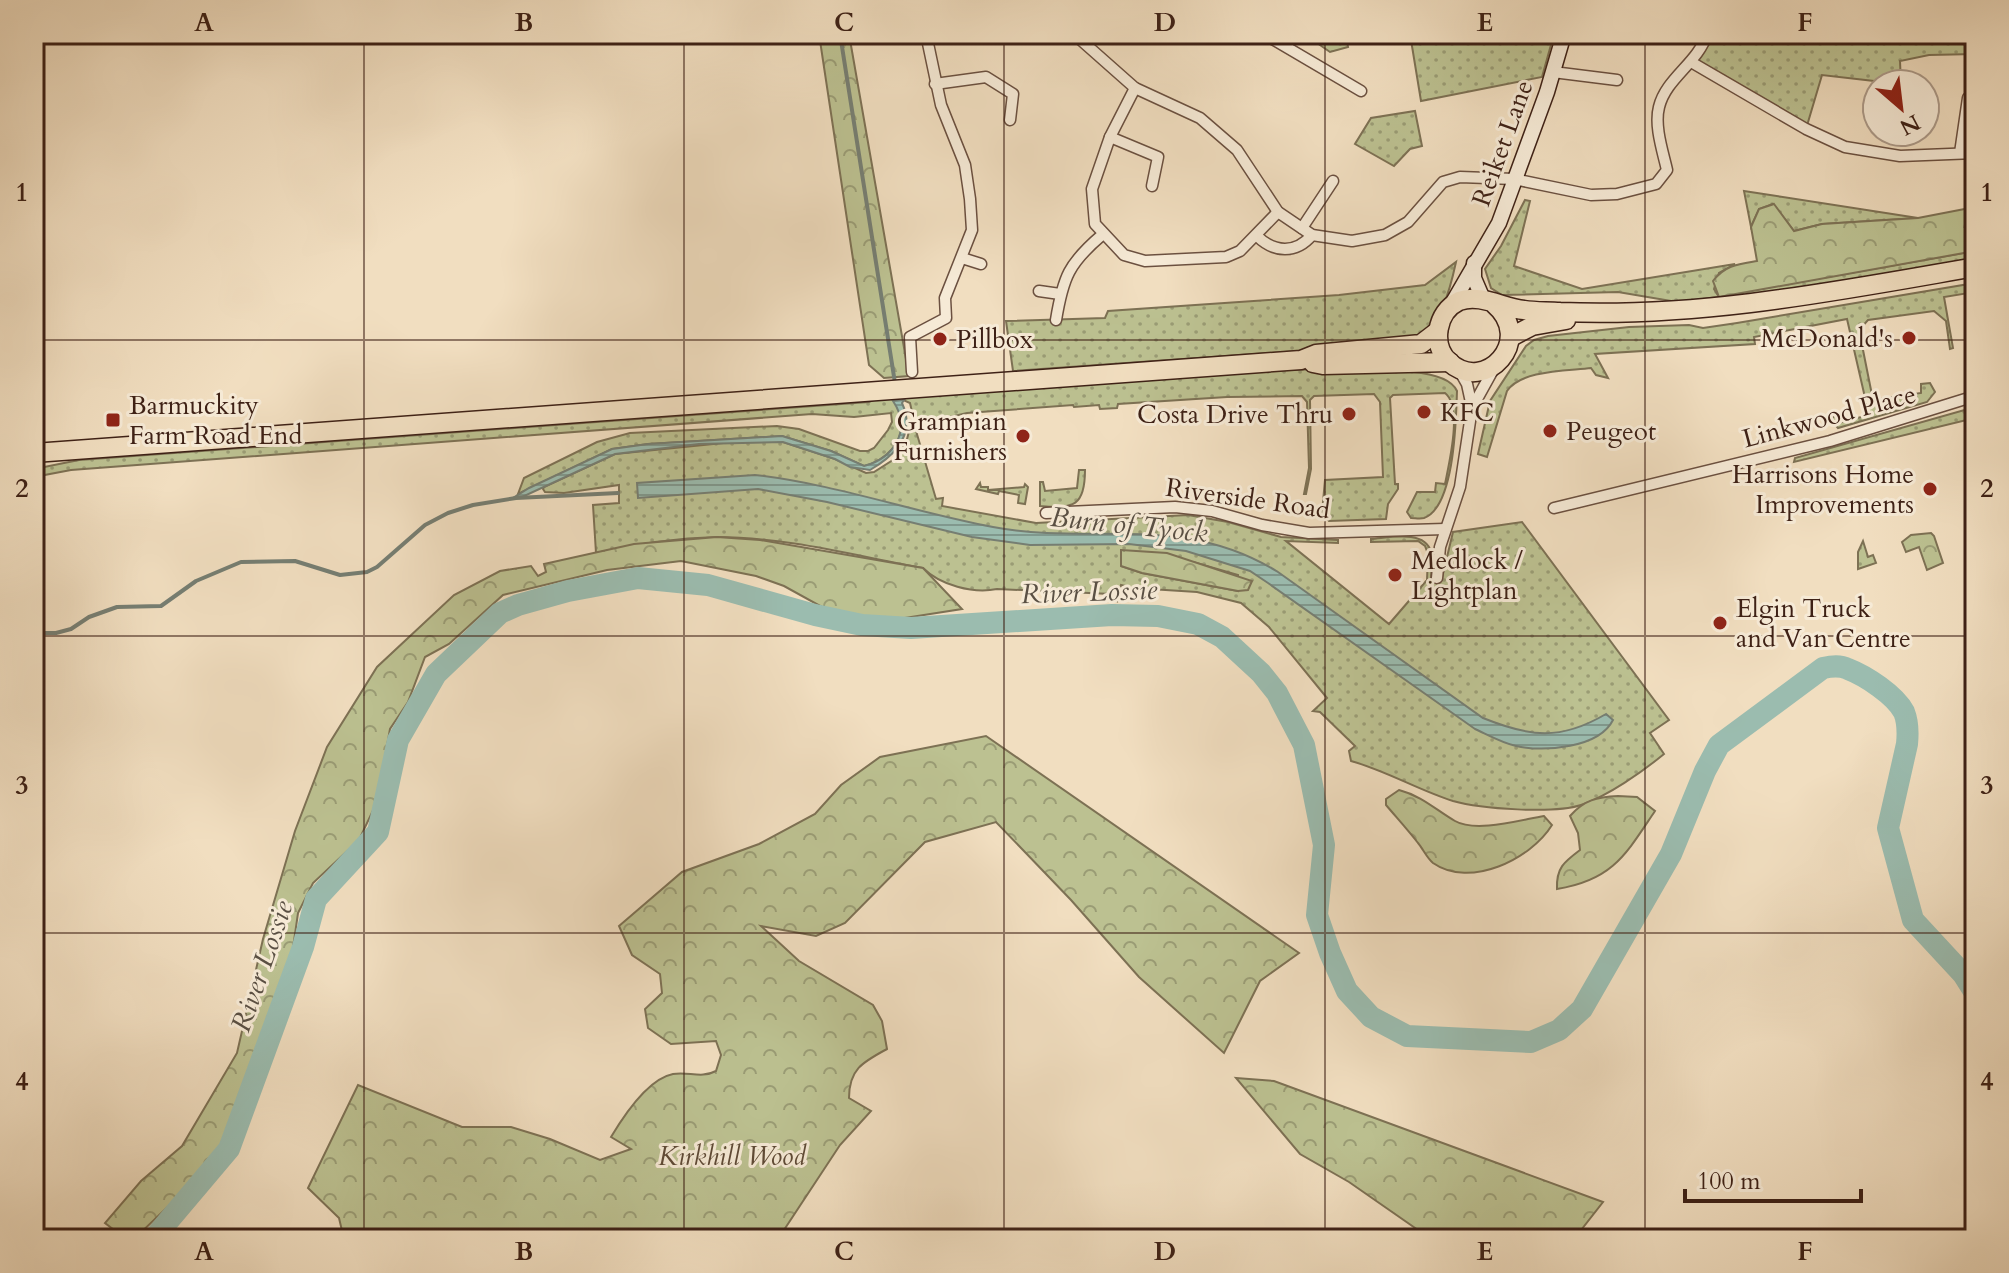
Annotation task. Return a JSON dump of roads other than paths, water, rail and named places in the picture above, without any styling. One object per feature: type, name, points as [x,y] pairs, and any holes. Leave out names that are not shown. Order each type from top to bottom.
[{"type":"highway","points":[[1511,337],[1532,326],[1608,314],[1737,306],[1975,267]]},
{"type":"highway","points":[[1454,365],[1438,343],[1438,331],[1441,319],[1459,302],[1488,302],[1522,310],[1608,314]]},
{"type":"highway","points":[[34,453],[902,383],[1301,360],[1323,365],[1454,365],[1477,372],[1496,364],[1509,348],[1511,337],[1507,318],[1488,302]]},
{"type":"highway","points":[[1301,360],[1316,354],[1421,344],[1438,331]]},
{"type":"street","points":[[902,383],[910,337],[946,318],[945,298],[972,230],[965,165],[935,84],[926,34]]},
{"type":"street","points":[[1074,34],[1135,88],[1200,118],[1237,150],[1278,212],[1307,232],[1352,241],[1385,235],[1408,222],[1443,182],[1471,177],[1514,179],[1591,195],[1617,194],[1656,184],[1667,170],[1659,108],[1672,85],[1703,48],[1707,34]]},
{"type":"street","points":[[1264,34],[1361,91]]},
{"type":"street","points":[[1287,46],[1293,34]]},
{"type":"street","name":"Reiket Lane","points":[[1449,309],[1499,223],[1564,34]]},
{"type":"street","points":[[1691,62],[1806,129],[1845,147],[1900,156],[1975,153]]},
{"type":"street","points":[[1553,72],[1617,80]]},
{"type":"street","points":[[935,84],[986,77],[1013,94],[1010,120]]},
{"type":"street","points":[[1135,88],[1110,137],[1092,189],[1095,224],[1102,235],[1124,255],[1145,261],[1226,257],[1240,251],[1278,212]]},
{"type":"street","points":[[1960,153],[1968,98],[1975,98]]},
{"type":"street","points":[[1110,137],[1158,157],[1152,186]]},
{"type":"street","points":[[1257,236],[1267,246],[1286,249],[1307,242],[1307,232],[1333,181]]},
{"type":"street","points":[[1056,320],[1064,281],[1078,255],[1102,235]]},
{"type":"street","points":[[962,258],[981,264]]},
{"type":"street","points":[[1474,263],[1474,278],[1488,302]]},
{"type":"street","points":[[1039,291],[1060,294]]},
{"type":"street","points":[[1437,578],[1440,547],[1460,487],[1472,408],[1496,364]]},
{"type":"street","points":[[1454,365],[1467,384],[1472,408]]},
{"type":"street","name":"Linkwood Place","points":[[1554,508],[1830,441],[1975,396]]},
{"type":"street","name":"Riverside Road","points":[[1046,513],[1175,507],[1212,511],[1262,525],[1309,533],[1445,529]]},
{"type":"waterway","points":[[840,34],[895,383]]},
{"type":"waterway","points":[[34,633],[71,629],[89,617],[117,607],[161,606],[196,581],[241,562],[295,561],[340,575],[367,572],[377,567],[425,525],[473,505],[516,498],[618,493]]},
{"type":"waterway","name":"River Lossie","points":[[153,1239],[229,1149],[303,947],[316,899],[378,832],[398,740],[436,674],[500,613],[568,591],[638,578],[708,585],[862,625],[911,628],[1112,615],[1158,616],[1198,624],[1222,637],[1261,673],[1277,693],[1304,745],[1324,845],[1317,915],[1347,991],[1371,1017],[1407,1036],[1531,1042],[1559,1030],[1582,1009],[1671,854],[1719,745],[1823,668],[1845,668],[1879,687],[1904,712],[1907,744],[1888,828],[1913,920],[1963,974],[1975,993]]},
{"type":"place","name":"McDonald's","points":[[1909,338]]},
{"type":"place","name":"Pillbox","points":[[940,339]]},
{"type":"place","name":"KFC","points":[[1424,412]]},
{"type":"place","name":"Costa Drive Thru","points":[[1349,414]]},
{"type":"place","name":"Barmuckity Farm Road End","points":[[113,420]]},
{"type":"place","name":"Peugeot","points":[[1550,431]]},
{"type":"place","name":"Grampian Furnishers","points":[[1023,436]]},
{"type":"place","name":"Harrisons Home Improvements","points":[[1930,489]]},
{"type":"place","name":"Medlock / Lightplan","points":[[1395,575]]},
{"type":"place","name":"Elgin Truck and Van Centre","points":[[1720,623]]},
{"type":"water label","name":"Burn of Tyock","points":[[1129,524]]},
{"type":"park label","name":"Kirkhill Wood","points":[[732,1156]]}]
